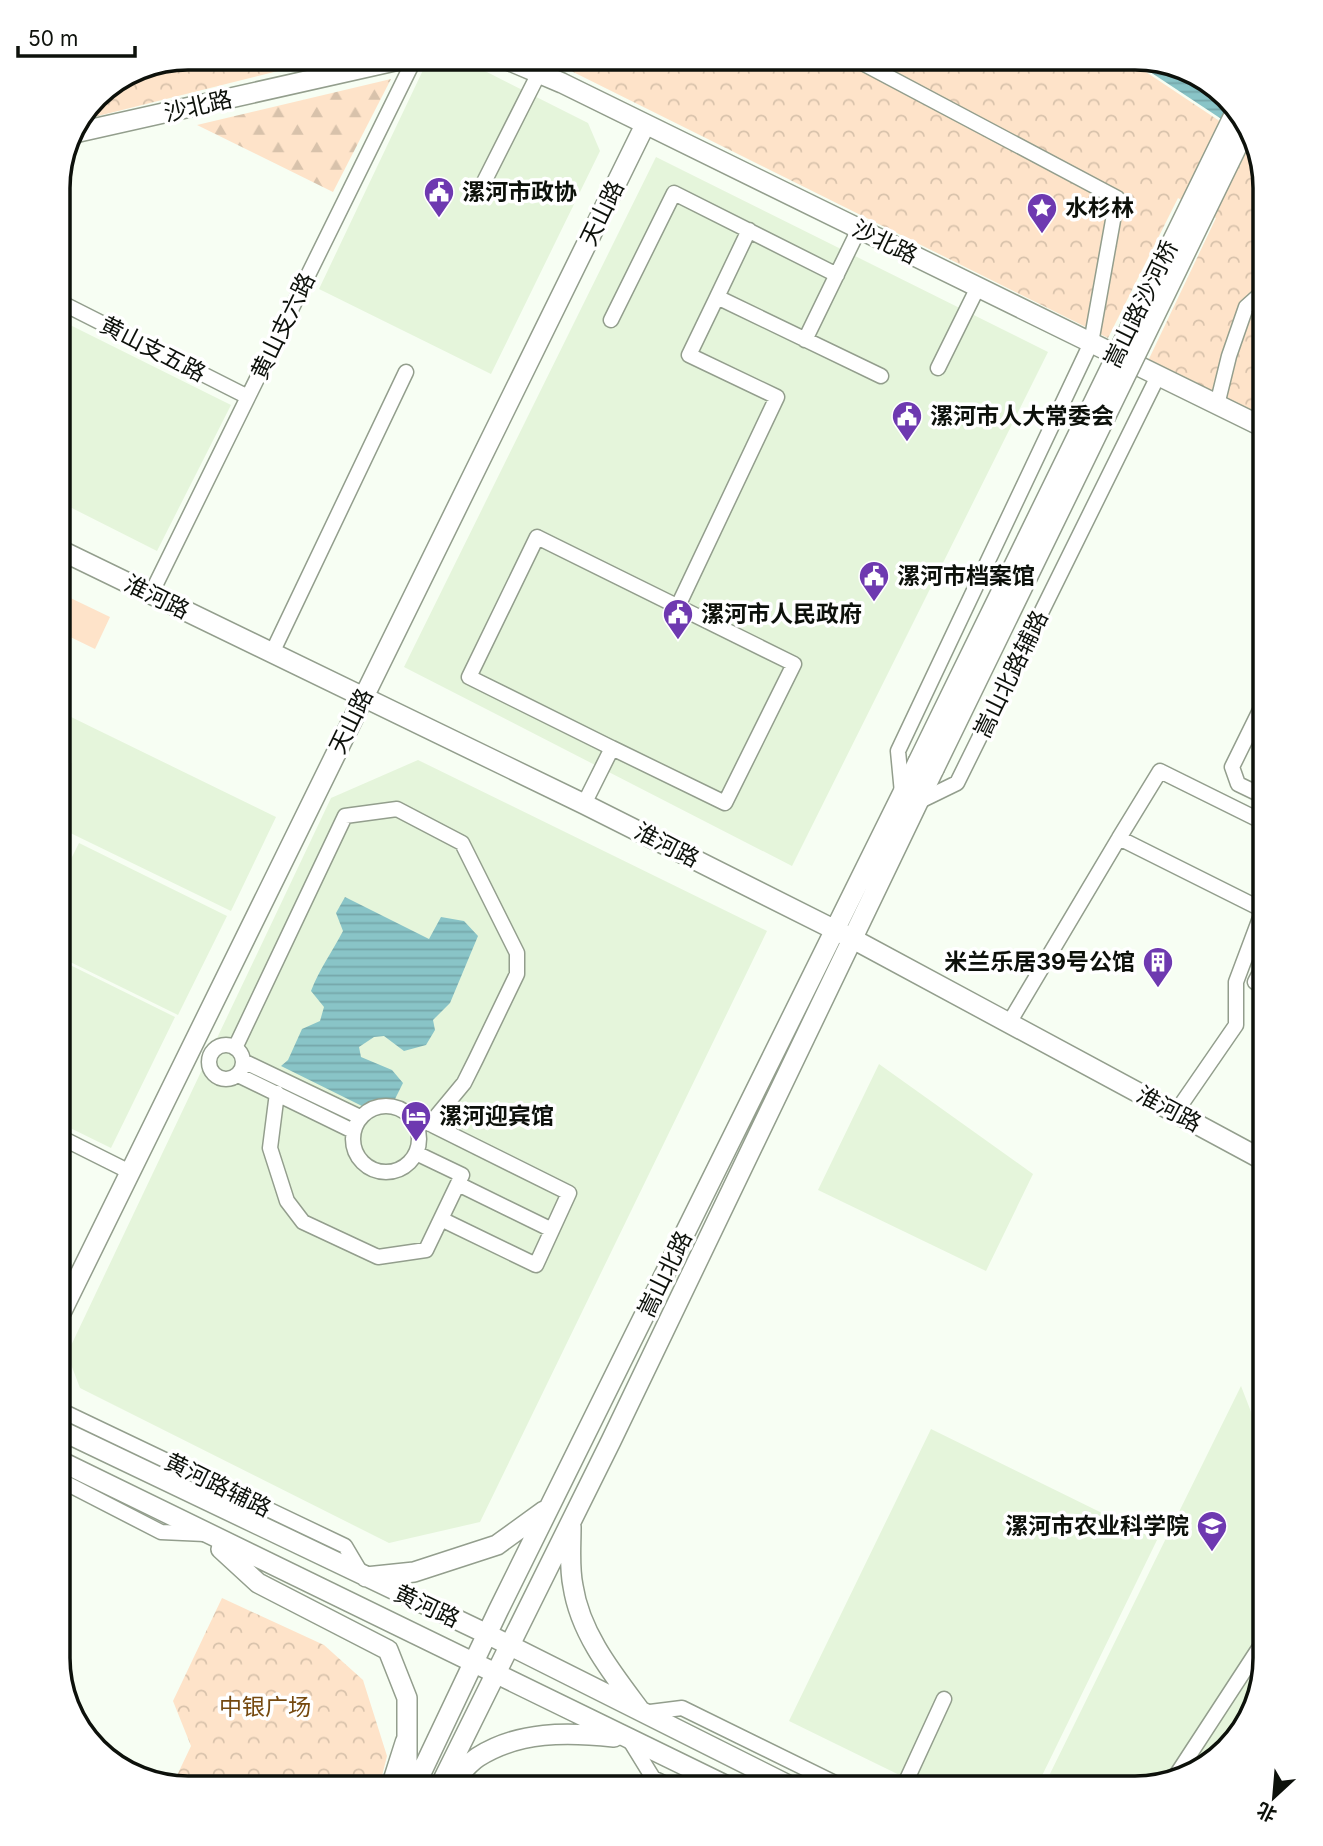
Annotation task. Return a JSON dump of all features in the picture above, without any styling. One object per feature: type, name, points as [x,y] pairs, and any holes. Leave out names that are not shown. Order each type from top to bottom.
[{"type":"main road","name":"沙北路","points":[[86,130],[355,70]]},
{"type":"main road","name":"沙北路","points":[[532,70],[1253,422]]},
{"type":"main road","name":"嵩山路沙河桥","points":[[926,766],[1232,120]]},
{"type":"main road","name":"天山路","points":[[70,1294],[645,125]]},
{"type":"main road","name":"嵩山路沙河桥","points":[[926,766],[1241,137]]},
{"type":"main road","name":"淮河路","points":[[70,555],[584,804],[844,934],[1253,1154]]},
{"type":"main road","name":"嵩山北路","points":[[445,1776],[571,1519],[844,934],[926,766]]},
{"type":"main road","name":"嵩山北路","points":[[420,1776],[550,1506],[844,934]]},
{"type":"main road","name":"黄河路","points":[[70,1435],[487,1634],[770,1776]]},
{"type":"main road","name":"黄河路","points":[[70,1466],[706,1776]]},
{"type":"main road","points":[[364,1577],[414,1572],[497,1545],[550,1506]]},
{"type":"main road","points":[[571,1519],[573,1591],[589,1634],[608,1668],[642,1713]]},
{"type":"main road","points":[[205,1534],[258,1583],[388,1650],[407,1698],[407,1776]]},
{"type":"main road","points":[[459,1776],[476,1758],[514,1739],[562,1733],[629,1739]]},
{"type":"street","name":"黄山支六路","points":[[151,594],[409,70]]},
{"type":"street","points":[[876,70],[1116,198],[1091,343],[898,751],[910,798]]},
{"type":"street","points":[[483,184],[539,73]]},
{"type":"street","points":[[611,320],[674,192],[837,275]]},
{"type":"street","points":[[805,340],[859,229]]},
{"type":"street","points":[[678,606],[777,397],[689,355],[749,230]]},
{"type":"street","points":[[938,368],[978,287]]},
{"type":"street","points":[[717,298],[881,376]]},
{"type":"street","points":[[1217,405],[1228,355],[1246,307],[1253,301]]},
{"type":"street","name":"黄山支五路","points":[[70,307],[248,397]]},
{"type":"street","points":[[272,653],[406,372]]},
{"type":"street","name":"嵩山北路辅路","points":[[910,798],[957,783],[1158,376]]},
{"type":"street","points":[[537,537],[794,664],[724,803],[612,748],[469,677],[537,537]]},
{"type":"street","points":[[1253,724],[1232,767],[1238,784],[1253,791]]},
{"type":"street","points":[[584,804],[612,748]]},
{"type":"street","points":[[1009,1023],[1160,771],[1253,817]]},
{"type":"street","points":[[357,1124],[277,1093],[241,1068],[235,1048],[345,817],[397,808],[462,843],[517,953],[517,974],[464,1083],[430,1124]]},
{"type":"street","points":[[1119,838],[1253,902]]},
{"type":"street","points":[[1176,1112],[1236,1025],[1236,982],[1253,936]]},
{"type":"street","points":[[210,1057],[222,1045],[235,1048]]},
{"type":"street","points":[[191,1048],[210,1057]]},
{"type":"street","points":[[210,1057],[214,1074],[221,1079],[241,1068]]},
{"type":"street","points":[[241,1068],[357,1124]]},
{"type":"street","points":[[277,1093],[270,1148],[287,1201],[303,1222],[379,1257],[426,1250],[462,1175],[416,1153]]},
{"type":"street","points":[[404,1111],[411,1117],[419,1135],[416,1153],[396,1170],[379,1171],[357,1156],[357,1124],[376,1107],[386,1105],[404,1111],[569,1192],[536,1265],[441,1219]]},
{"type":"street","points":[[70,1142],[130,1172]]},
{"type":"street","points":[[458,1184],[552,1230]]},
{"type":"street","name":"黄河路辅路","points":[[70,1415],[345,1546],[364,1577]]},
{"type":"street","points":[[70,1485],[161,1532],[205,1534]]},
{"type":"street","points":[[1182,1766],[1253,1657]]},
{"type":"street","points":[[909,1776],[944,1699]]},
{"type":"street","points":[[642,1713],[682,1708],[821,1776]]},
{"type":"street","points":[[392,1776],[407,1726]]},
{"type":"street","points":[[629,1739],[652,1776]]},
{"type":"street","points":[[467,1776],[476,1758]]},
{"type":"shaded area","name":"漯河市政协","points":[[423,70],[483,70],[588,123],[600,151],[491,374],[319,289]]},
{"type":"shaded area","name":"漯河市人民政府","points":[[656,157],[1048,352],[792,866],[404,667]]},
{"type":"shaded area","points":[[70,325],[231,405],[157,551],[70,507]]},
{"type":"shaded area","points":[[70,716],[276,817],[231,911],[70,833]]},
{"type":"shaded area","name":"漯河迎宾馆","points":[[418,760],[767,931],[480,1522],[389,1543],[80,1388],[70,1362],[70,1348],[331,798]]},
{"type":"shaded area","points":[[79,843],[227,916],[178,1015],[70,962],[70,861]]},
{"type":"shaded area","points":[[70,965],[175,1017],[111,1148],[70,1128]]},
{"type":"shaded area","points":[[879,1064],[1033,1174],[986,1271],[818,1190]]},
{"type":"shaded area","name":"漯河市农业科学院","points":[[1241,1386],[1253,1417],[1253,1658],[1244,1703],[1229,1730],[1207,1752],[1180,1767],[1150,1775],[1049,1776]]},
{"type":"shaded area","points":[[931,1429],[1157,1540],[1042,1776],[901,1776],[789,1721]]},
{"type":"green space","points":[[282,70],[95,117],[123,90],[143,79],[165,72]]},
{"type":"green space","points":[[569,70],[1143,70],[1238,131],[1249,158],[1253,188],[1253,413],[1147,363],[1216,218],[1178,198],[1108,338]]},
{"type":"green space","points":[[391,79],[333,192],[197,125]]},
{"type":"green space","points":[[70,598],[110,617],[95,649],[70,637]]},
{"type":"green space","name":"中银广场","points":[[222,1598],[324,1645],[363,1680],[387,1756],[382,1776],[177,1775],[191,1746],[173,1701]]},
{"type":"water","points":[[1149,71],[1180,79],[1207,94],[1229,116],[1235,125]]},
{"type":"water","points":[[345,897],[429,939],[441,917],[464,921],[478,936],[450,1003],[433,1020],[435,1030],[426,1045],[404,1051],[384,1036],[374,1037],[359,1047],[361,1057],[392,1070],[403,1083],[393,1103],[376,1101],[362,1106],[281,1066],[288,1060],[302,1029],[320,1021],[324,1007],[311,991],[343,931],[336,913]]},
{"type":"place","name":"漯河市政协","points":[[439,219]]},
{"type":"place","name":"水杉林","points":[[1042,235]]},
{"type":"place","name":"漯河市人大常委会","points":[[907,443]]},
{"type":"place","name":"漯河市档案馆","points":[[874,603]]},
{"type":"place","name":"漯河市人民政府","points":[[678,641]]},
{"type":"place","name":"米兰乐居39号公馆","points":[[1158,989]]},
{"type":"place","name":"漯河迎宾馆","points":[[416,1143]]},
{"type":"place","name":"漯河市农业科学院","points":[[1212,1553]]}]
